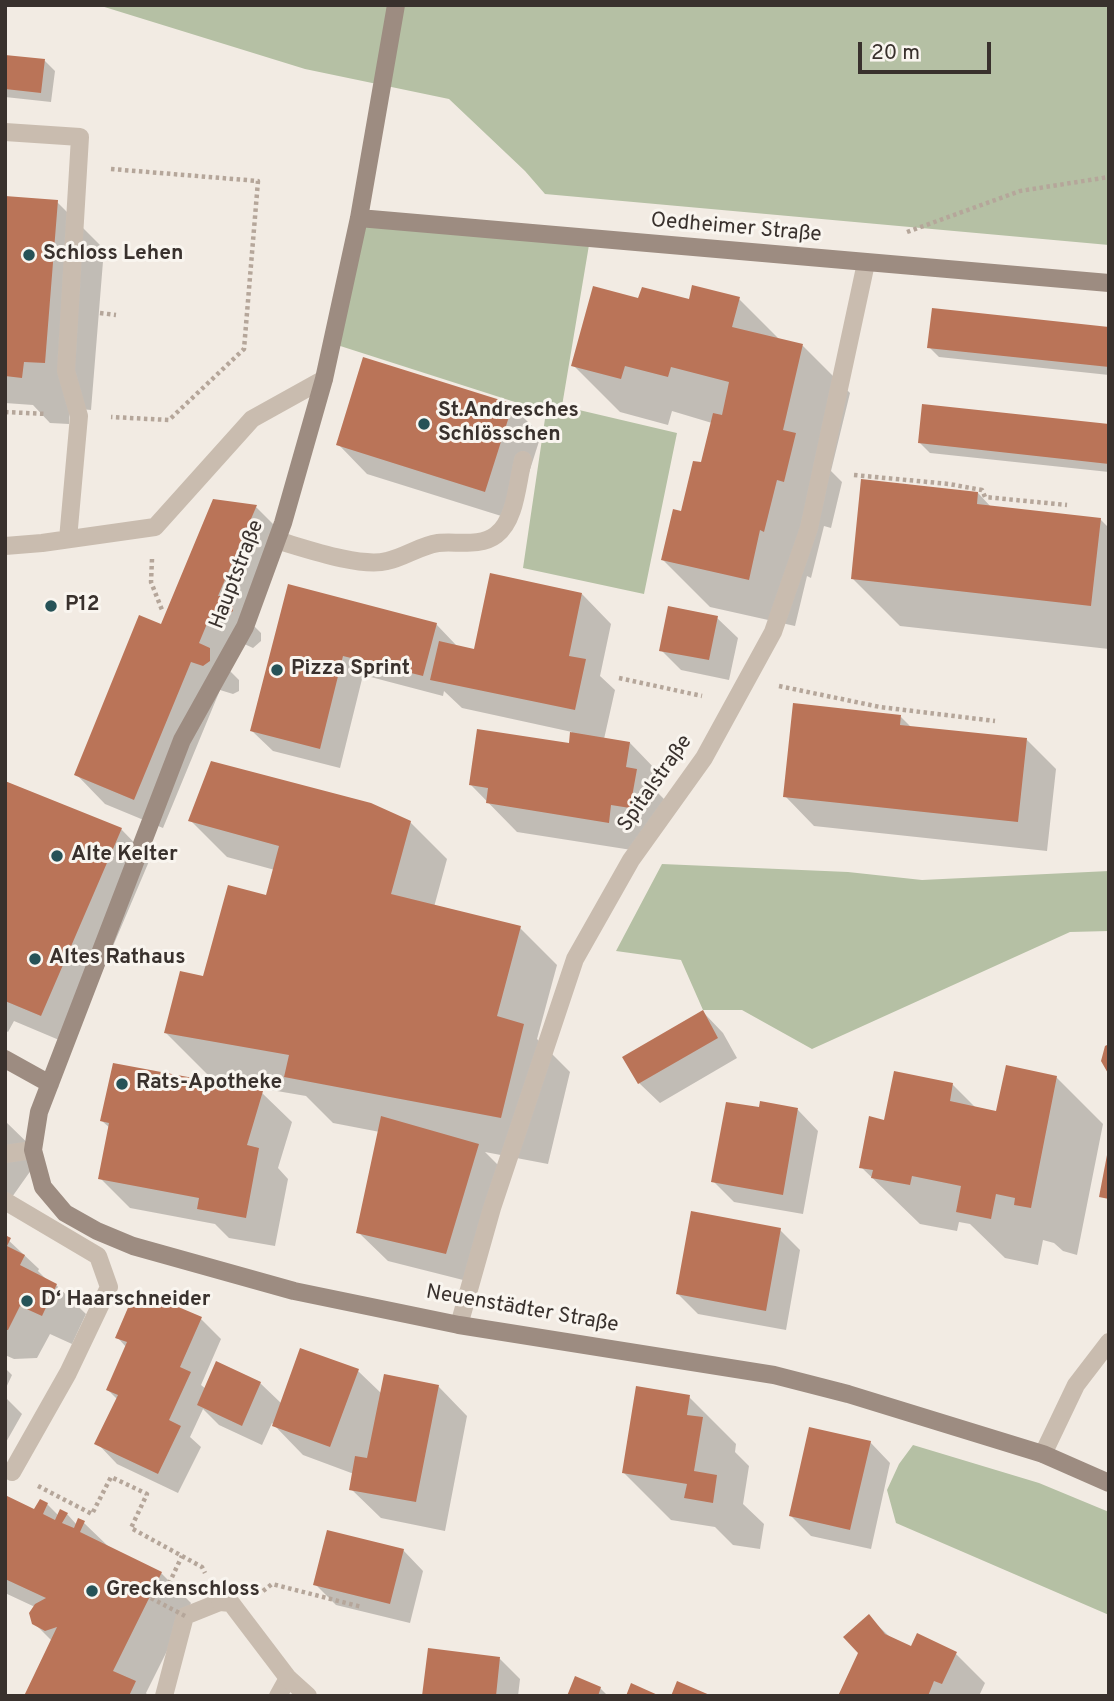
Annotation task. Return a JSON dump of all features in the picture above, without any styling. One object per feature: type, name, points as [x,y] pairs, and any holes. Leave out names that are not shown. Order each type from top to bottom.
[{"type":"main road","name":"Hauptstraße","points":[[50,1084],[182,740],[245,627],[276,540],[324,379],[359,218],[396,5]]},
{"type":"main road","name":"Oedheimer Straße","points":[[359,218],[1109,283]]},
{"type":"main road","points":[[5,1059],[50,1084]]},
{"type":"main road","name":"Neuenstädter Straße","points":[[50,1084],[39,1112],[33,1150],[43,1187],[65,1213],[97,1231],[133,1246],[294,1291],[459,1325],[774,1375],[848,1394],[1043,1454],[1109,1483]]},
{"type":"street","points":[[5,132],[80,137],[66,371],[79,416],[68,539]]},
{"type":"street","name":"Spitalstraße","points":[[459,1325],[492,1208],[575,959],[631,859],[704,758],[773,632],[809,528],[866,263]]},
{"type":"street","points":[[6,549],[155,527],[253,419],[324,379]]},
{"type":"street","points":[[276,540],[340,558],[386,562],[416,548],[439,543],[473,542],[495,536],[510,516],[523,460]]},
{"type":"street","points":[[5,1154],[33,1150]]},
{"type":"street","points":[[5,1201],[98,1256],[109,1287],[68,1373],[12,1472]]},
{"type":"street","points":[[1043,1454],[1076,1385],[1109,1342]]},
{"type":"street","points":[[164,1696],[185,1616],[220,1601],[231,1603],[288,1678],[308,1696]]},
{"type":"street","points":[[278,1696],[288,1678]]},
{"type":"path","points":[[79,166],[258,181],[244,349],[169,420],[79,416]]},
{"type":"path","points":[[866,263],[873,244],[1020,191],[1109,177]]},
{"type":"path","points":[[5,412],[28,413]]},
{"type":"path","points":[[821,472],[949,484],[982,490],[985,497],[1067,505]]},
{"type":"path","points":[[155,527],[151,582],[162,610]]},
{"type":"path","points":[[619,678],[734,703]]},
{"type":"path","points":[[747,678],[880,707],[995,721]]},
{"type":"path","points":[[12,1472],[92,1514],[111,1477],[147,1494],[131,1528],[202,1567],[220,1601]]},
{"type":"path","points":[[237,1611],[272,1584],[362,1607]]},
{"type":"path","points":[[156,1585],[166,1591]]},
{"type":"path","points":[[151,1598],[185,1616]]},
{"type":"green space","points":[[98,5],[1109,5],[1109,245],[545,194],[525,171],[449,99],[305,69]]},
{"type":"green space","points":[[359,218],[590,239],[562,406],[677,433],[644,594],[523,568],[546,412],[334,344]]},
{"type":"green space","points":[[662,864],[848,872],[922,880],[1109,871],[1109,931],[1070,932],[812,1049],[742,1010],[703,1010],[681,960],[616,951]]},
{"type":"green space","points":[[913,1445],[1039,1483],[1109,1512],[1109,1615],[896,1523],[887,1490],[899,1464]]},
{"type":"building","points":[[5,55],[45,59],[41,93],[5,89]]},
{"type":"building","name":"Schloss Lehen","points":[[5,196],[58,200],[45,363],[24,362],[22,378],[5,376]]},
{"type":"building","points":[[692,285],[740,297],[732,327],[803,344],[783,430],[796,433],[784,482],[777,480],[764,532],[760,530],[749,580],[661,560],[673,509],[681,511],[693,461],[701,462],[713,413],[722,415],[729,382],[671,367],[668,377],[625,366],[621,379],[571,366],[593,286],[638,298],[642,287],[689,299]]},
{"type":"building","points":[[932,308],[1109,327],[1109,367],[927,348]]},
{"type":"building","name":"St.Andresches Schlösschen","points":[[363,357],[513,404],[485,492],[336,445]]},
{"type":"building","points":[[922,404],[1109,424],[1109,464],[918,443]]},
{"type":"building","points":[[861,479],[978,492],[977,504],[1101,518],[1091,606],[851,579]]},
{"type":"building","points":[[213,499],[257,505],[218,596],[225,596],[232,602],[233,611],[223,619],[211,614],[199,643],[210,648],[210,661],[203,666],[191,662],[134,800],[74,775],[139,615],[161,624]]},
{"type":"building","points":[[490,573],[582,593],[569,656],[586,659],[575,710],[430,680],[439,641],[474,649]]},
{"type":"building","points":[[288,584],[437,623],[423,676],[343,656],[320,749],[250,731]]},
{"type":"building","points":[[668,606],[718,616],[709,660],[659,651]]},
{"type":"building","points":[[793,703],[901,715],[900,725],[1027,738],[1018,822],[783,797]]},
{"type":"building","points":[[477,729],[569,743],[570,732],[630,742],[626,767],[637,769],[630,808],[611,805],[609,823],[486,803],[488,788],[469,785]]},
{"type":"building","points":[[211,761],[371,803],[411,821],[391,894],[521,926],[497,1016],[524,1024],[501,1118],[284,1077],[289,1055],[164,1033],[180,971],[203,976],[228,885],[266,895],[279,846],[188,821]]},
{"type":"building","name":"Alte Kelter","points":[[5,781],[122,828],[41,1016],[5,1001]]},
{"type":"building","points":[[703,1010],[718,1038],[638,1084],[622,1057]]},
{"type":"building","points":[[1109,1044],[1109,1075],[1101,1061],[1105,1046]]},
{"type":"building","points":[[113,1063],[263,1091],[247,1145],[259,1148],[246,1218],[197,1209],[199,1198],[98,1179],[109,1123],[100,1121]]},
{"type":"building","points":[[1006,1065],[1057,1076],[1031,1208],[1014,1205],[1015,1198],[996,1194],[991,1219],[956,1212],[961,1186],[912,1176],[910,1185],[871,1178],[873,1170],[859,1168],[869,1116],[884,1120],[894,1071],[953,1083],[950,1101],[996,1111]]},
{"type":"building","points":[[760,1101],[798,1108],[783,1195],[711,1182],[726,1102],[759,1107]]},
{"type":"building","points":[[381,1116],[479,1144],[446,1254],[356,1233]]},
{"type":"building","points":[[1107,1155],[1109,1156],[1109,1199],[1099,1197]]},
{"type":"building","points":[[691,1211],[781,1228],[766,1311],[676,1294]]},
{"type":"building","points":[[5,1235],[11,1238],[7,1246],[25,1255],[20,1265],[57,1284],[42,1316],[20,1306],[8,1330],[5,1330]]},
{"type":"building","points":[[136,1289],[202,1317],[180,1367],[191,1372],[169,1420],[181,1426],[158,1474],[94,1444],[118,1395],[106,1390],[127,1342],[115,1338]]},
{"type":"building","points":[[300,1348],[359,1369],[330,1447],[272,1426]]},
{"type":"building","points":[[216,1361],[261,1382],[242,1426],[197,1405]]},
{"type":"building","points":[[384,1374],[439,1385],[416,1502],[349,1490],[355,1456],[367,1458]]},
{"type":"building","points":[[636,1386],[690,1395],[687,1415],[703,1417],[694,1471],[717,1475],[713,1503],[684,1498],[687,1484],[622,1473]]},
{"type":"building","points":[[809,1427],[871,1441],[850,1530],[789,1516]]},
{"type":"building","name":"Greckenschloss","points":[[5,1495],[34,1509],[40,1499],[48,1503],[43,1514],[55,1520],[60,1509],[68,1513],[62,1523],[74,1528],[78,1518],[85,1521],[80,1532],[162,1572],[113,1671],[136,1681],[129,1696],[24,1696],[57,1627],[45,1631],[32,1624],[29,1613],[35,1604],[46,1598],[5,1579]]},
{"type":"building","points":[[327,1530],[404,1549],[390,1604],[313,1585]]},
{"type":"building","points":[[869,1614],[885,1634],[911,1646],[917,1633],[957,1652],[942,1684],[934,1681],[928,1696],[838,1696],[858,1653],[843,1637]]},
{"type":"building","points":[[428,1648],[500,1657],[496,1696],[422,1696]]},
{"type":"building","points":[[575,1676],[601,1687],[598,1696],[567,1696]]},
{"type":"building","points":[[677,1681],[712,1696],[671,1696]]},
{"type":"building","points":[[631,1683],[660,1696],[626,1696]]},
{"type":"place","name":"Schloss Lehen","points":[[29,255]]},
{"type":"place","name":"St.Andresches Schlösschen","points":[[424,424]]},
{"type":"place","name":"P12","points":[[51,606]]},
{"type":"place","name":"Pizza Sprint","points":[[277,670]]},
{"type":"place","name":"Alte Kelter","points":[[57,856]]},
{"type":"place","name":"Altes Rathaus","points":[[35,959]]},
{"type":"place","name":"Rats-Apotheke","points":[[122,1084]]},
{"type":"place","name":"D‘ Haarschneider","points":[[27,1301]]},
{"type":"place","name":"Greckenschloss","points":[[92,1591]]}]
